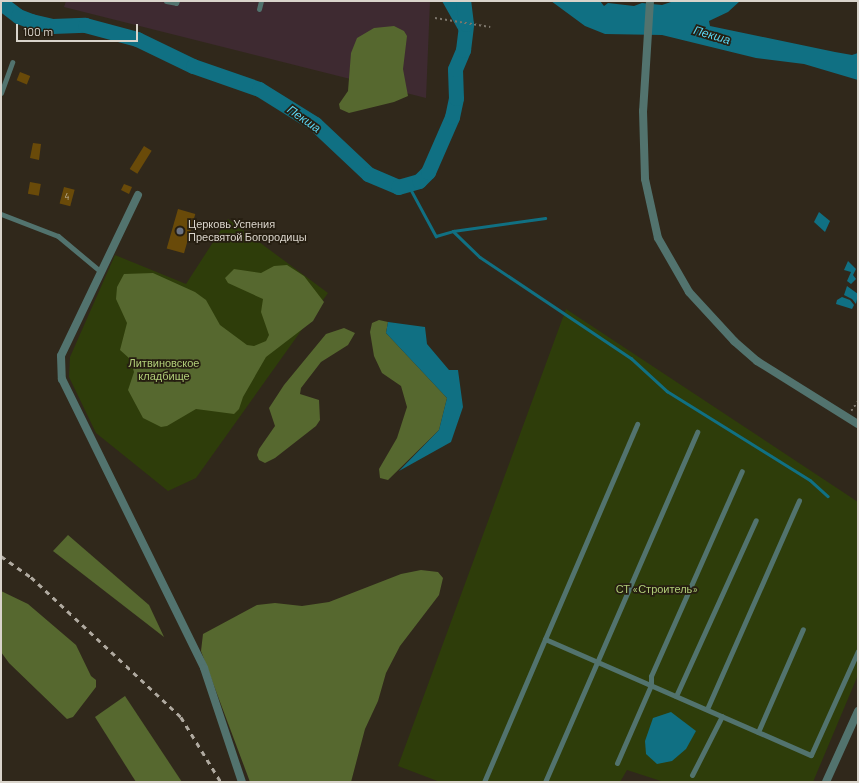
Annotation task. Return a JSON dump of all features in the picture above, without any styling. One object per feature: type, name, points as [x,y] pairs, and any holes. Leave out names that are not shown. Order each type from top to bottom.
[{"type":"street","points":[[650,1],[643,111],[645,179],[658,238],[673,268],[704,311],[757,361],[858,424]]},
{"type":"street","points":[[138,195],[61,356],[62,379],[204,668],[242,782]]},
{"type":"street","points":[[826,782],[858,711]]},
{"type":"lane","points":[[166,1],[176,3],[177,1]]},
{"type":"lane","points":[[259,9],[261,1]]},
{"type":"lane","points":[[1,93],[12,62]]},
{"type":"lane","points":[[1,214],[58,236],[101,272]]},
{"type":"lane","points":[[484,782],[637,424]]},
{"type":"lane","points":[[546,782],[596,662],[697,432]]},
{"type":"lane","points":[[617,763],[651,685],[652,676],[742,471]]},
{"type":"lane","points":[[707,710],[799,500]]},
{"type":"lane","points":[[676,696],[756,520]]},
{"type":"lane","points":[[758,732],[803,629]]},
{"type":"lane","points":[[545,639],[811,755],[858,651]]},
{"type":"lane","points":[[692,775],[722,716]]},
{"type":"path","points":[[435,18],[490,27]]},
{"type":"path","points":[[847,418],[858,401]]},
{"type":"shaded area","points":[[66,1],[430,1],[426,98],[64,7]]},
{"type":"green space","points":[[394,26],[404,31],[407,36],[403,69],[408,96],[394,102],[349,113],[340,109],[339,104],[348,91],[351,53],[357,38],[374,28]]},
{"type":"green space","name":"Литвиновское кладбище","points":[[228,219],[328,293],[196,478],[168,491],[96,433],[69,377],[70,357],[115,255],[186,284]]},
{"type":"green space","points":[[287,265],[304,276],[324,302],[313,321],[266,357],[243,397],[239,409],[234,414],[196,409],[167,426],[161,427],[143,418],[128,390],[134,372],[130,359],[120,350],[127,323],[116,299],[117,287],[124,274],[153,273],[195,292],[206,300],[220,325],[247,345],[254,346],[266,341],[269,335],[261,312],[263,299],[228,283],[225,278],[234,269],[261,273],[274,266]]},
{"type":"green space","name":"СТ «Строитель»","points":[[566,309],[858,502],[858,675],[813,782],[664,782],[627,770],[620,782],[440,782],[398,766]]},
{"type":"green space","points":[[379,320],[388,322],[386,333],[447,398],[439,430],[388,480],[380,478],[379,469],[397,438],[407,407],[401,386],[382,373],[374,356],[370,332],[372,323]]},
{"type":"green space","points":[[344,328],[355,333],[348,345],[321,362],[301,388],[300,394],[319,400],[320,420],[316,426],[275,458],[265,463],[259,460],[257,455],[259,449],[275,426],[269,408],[284,385],[326,334]]},
{"type":"green space","points":[[68,535],[149,605],[164,637],[53,551]]},
{"type":"green space","points":[[421,570],[438,572],[443,578],[439,595],[400,646],[386,673],[378,701],[365,729],[351,782],[250,782],[201,651],[203,634],[257,605],[275,603],[302,606],[329,602],[401,574]]},
{"type":"green space","points":[[1,591],[28,604],[76,645],[91,676],[96,680],[96,687],[73,717],[67,719],[9,663],[1,652]]},
{"type":"green space","points":[[125,696],[182,782],[136,782],[95,717]]},
{"type":"water","points":[[442,1],[459,1],[472,18],[469,40],[460,40],[460,33]]},
{"type":"water","points":[[551,1],[600,1],[604,6],[608,3],[634,6],[642,3],[662,5],[674,1],[740,1],[728,12],[709,21],[710,26],[835,52],[852,55],[858,53],[858,80],[804,64],[756,58],[662,35],[605,34],[585,26]]},
{"type":"water","points":[[819,212],[830,221],[825,232],[814,222]]},
{"type":"water","points":[[848,261],[856,269],[853,275],[856,279],[851,284],[847,281],[851,272],[844,270]]},
{"type":"water","points":[[847,286],[858,294],[856,304],[852,299],[844,295]]},
{"type":"water","points":[[842,297],[850,300],[854,305],[852,309],[836,304],[837,300]]},
{"type":"water","points":[[388,322],[425,327],[427,344],[449,370],[458,370],[463,407],[451,442],[399,471],[439,430],[447,398],[386,333]]},
{"type":"water","points":[[671,712],[696,731],[686,749],[672,761],[657,764],[646,754],[645,741],[653,718]]},
{"type":"building","points":[[20,72],[30,76],[27,84],[17,80]]},
{"type":"building","points":[[33,143],[41,144],[39,160],[30,158]]},
{"type":"building","points":[[144,146],[152,151],[137,174],[130,169]]},
{"type":"building","points":[[30,182],[41,184],[39,196],[28,194]]},
{"type":"building","points":[[124,184],[132,187],[129,194],[121,190]]},
{"type":"building","points":[[64,187],[75,190],[70,206],[60,203]]},
{"type":"building","name":"Церковь Успения Пресвятой Богородицы","points":[[178,209],[195,214],[184,253],[167,248]]},
{"type":"waterway","name":"Пекша","points":[[1,3],[18,16],[31,21],[52,26],[85,25],[137,39],[193,66],[259,89],[315,124],[368,174],[398,187],[419,181],[428,172],[452,117],[456,98],[455,69],[463,50],[466,24],[463,1]]},
{"type":"waterway","points":[[409,186],[436,236],[453,231],[480,257],[631,358],[667,391],[810,480],[828,496]]},
{"type":"waterway","points":[[453,231],[545,218]]},
{"type":"railway","points":[[1,556],[31,577],[181,717],[221,782]]},
{"type":"place","name":"Церковь Успения Пресвятой Богородицы","points":[[180,231]]}]
